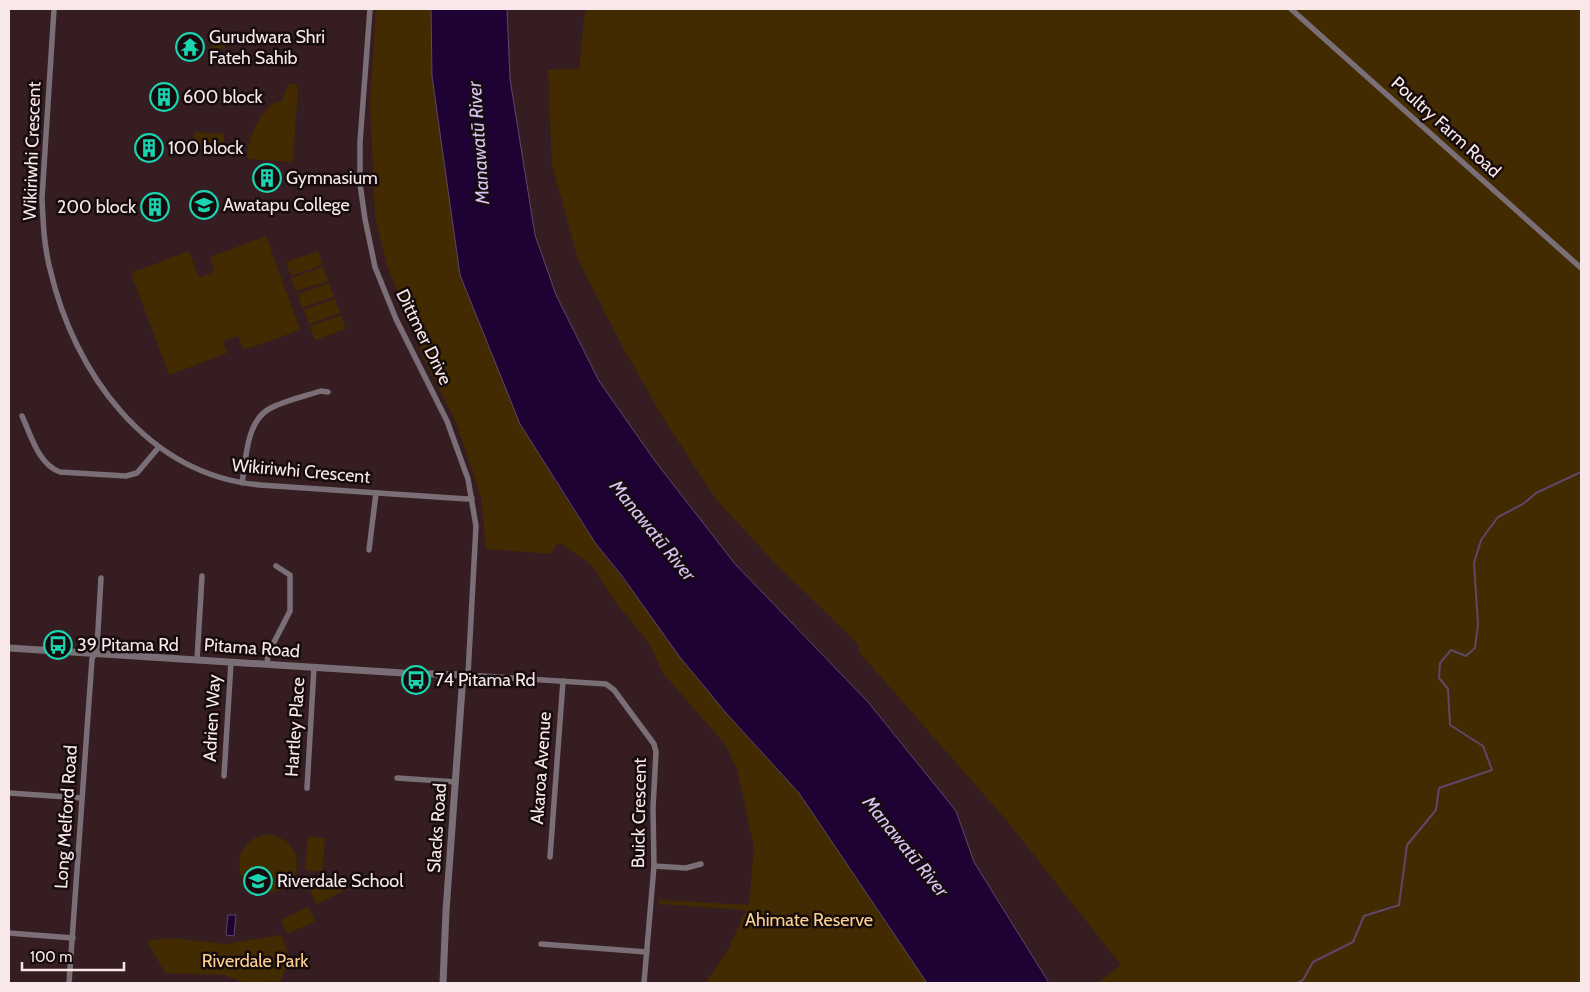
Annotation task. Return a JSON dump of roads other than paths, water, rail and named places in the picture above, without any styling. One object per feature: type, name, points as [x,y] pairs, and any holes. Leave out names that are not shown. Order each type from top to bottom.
[{"type":"street","name":"Wikiriwhi Crescent","points":[[54,9],[42,198],[50,270],[64,317],[72,335],[91,371],[125,415],[159,447],[182,462],[220,478],[242,483],[472,498]]},
{"type":"street","name":"Dittmer Drive","points":[[370,9],[360,142],[360,184],[375,267],[396,319],[447,421],[464,463],[472,498],[476,526],[476,543],[465,675]]},
{"type":"street","name":"Poultry Farm Road","points":[[1291,9],[1581,268]]},
{"type":"street","points":[[242,483],[251,434],[254,425],[261,416],[269,409],[321,391],[328,392]]},
{"type":"street","points":[[22,416],[43,460],[50,467],[60,472],[126,476],[137,473],[159,447]]},
{"type":"street","points":[[369,550],[376,493]]},
{"type":"street","points":[[267,664],[268,654],[290,611],[290,575],[276,566]]},
{"type":"street","points":[[197,660],[202,576]]},
{"type":"street","name":"Long Melford Road","points":[[69,983],[92,659],[97,648],[101,578]]},
{"type":"street","name":"Pitama Road","points":[[9,648],[465,675]]},
{"type":"street","name":"Adrien Way","points":[[224,776],[230,662]]},
{"type":"street","name":"Hartley Place","points":[[307,788],[314,667]]},
{"type":"street","name":"Buick Crescent","points":[[465,675],[601,683],[609,686],[654,744],[656,758],[653,808],[654,866],[644,983]]},
{"type":"street","name":"Slacks Road","points":[[443,983],[465,675]]},
{"type":"street","name":"Akaroa Avenue","points":[[550,857],[563,681]]},
{"type":"street","points":[[397,778],[456,782]]},
{"type":"street","points":[[9,793],[82,798]]},
{"type":"street","points":[[654,866],[686,868],[701,864]]},
{"type":"street","points":[[9,933],[72,938]]},
{"type":"street","points":[[541,944],[648,952]]},
{"type":"water","name":"Manawatū River","points":[[431,9],[507,9],[510,79],[535,235],[556,295],[599,381],[655,461],[735,564],[868,702],[956,811],[974,862],[1049,983],[927,983],[799,793],[726,713],[679,656],[622,576],[596,544],[520,424],[460,275],[432,76]]},
{"type":"water","points":[[228,915],[236,915],[234,936],[226,935]]},
{"type":"waterway","points":[[1297,983],[1303,980],[1313,962],[1353,942],[1364,916],[1399,905],[1407,845],[1436,810],[1439,788],[1492,770],[1483,746],[1450,725],[1448,689],[1439,678],[1440,663],[1451,650],[1466,656],[1475,648],[1478,624],[1474,563],[1481,540],[1498,517],[1523,504],[1536,493],[1581,472]]},
{"type":"place","name":"Gurudwara Shri Fateh Sahib","points":[[190,47]]},
{"type":"place","name":"600 block","points":[[164,97]]},
{"type":"place","name":"100 block","points":[[149,148]]},
{"type":"place","name":"Gymnasium","points":[[267,178]]},
{"type":"place","name":"Awatapu College","points":[[204,205]]},
{"type":"place","name":"200 block","points":[[155,207]]},
{"type":"place","name":"39 Pitama Rd","points":[[58,645]]},
{"type":"place","name":"74 Pitama Rd","points":[[416,680]]},
{"type":"place","name":"Riverdale School","points":[[258,881]]},
{"type":"park label","name":"Ahimate Reserve","points":[[809,920]]},
{"type":"park label","name":"Riverdale Park","points":[[255,961]]}]
